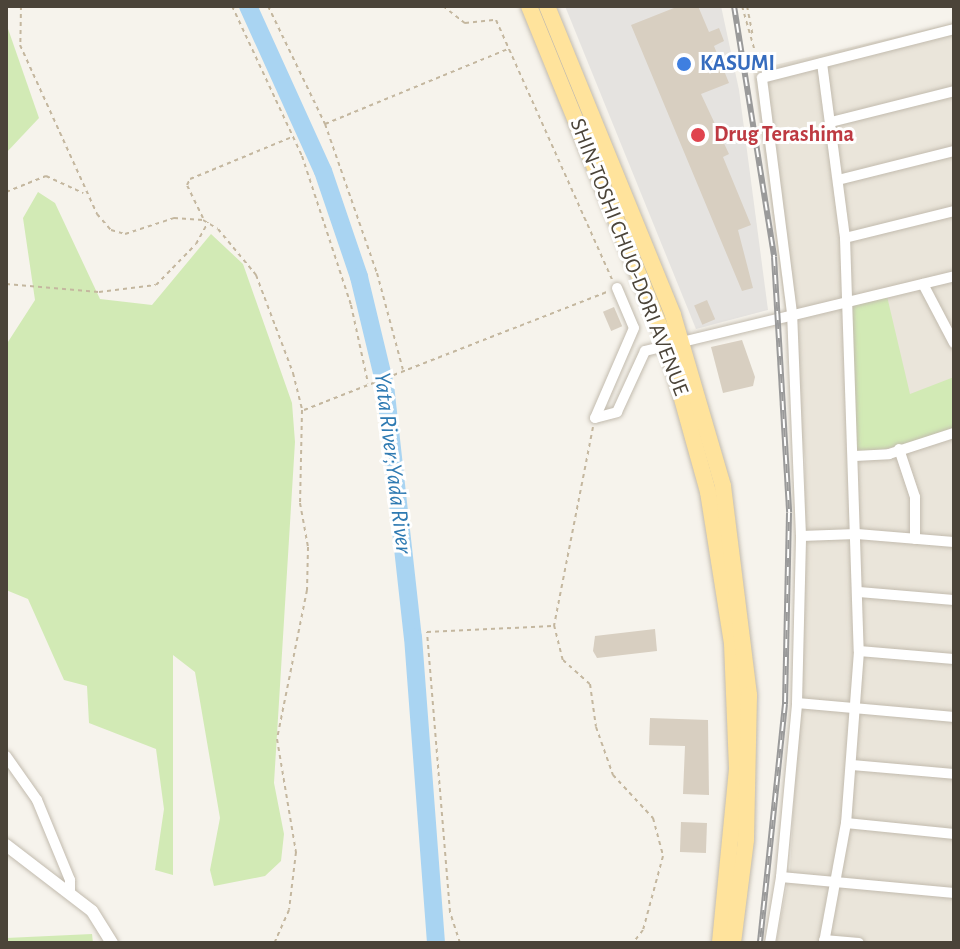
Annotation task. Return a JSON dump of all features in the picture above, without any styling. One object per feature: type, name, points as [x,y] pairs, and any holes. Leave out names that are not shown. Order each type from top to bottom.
[{"type":"main road","name":"SHIN-TOSHI CHUO-DORI AVENUE","points":[[529,6],[675,343],[723,486],[745,643],[750,767],[733,943]]},
{"type":"main road","points":[[547,6],[675,343]]},
{"type":"main road","name":"SHIN-TOSHI CHUO-DORI AVENUE","points":[[675,343],[708,492],[732,644],[737,769],[720,943]]},
{"type":"street","points":[[770,943],[781,877],[797,703],[801,536],[792,313],[762,78],[954,30]]},
{"type":"street","points":[[822,63],[845,238],[859,592],[852,765],[846,823],[832,882],[824,942],[859,943]]},
{"type":"street","points":[[831,122],[954,91]]},
{"type":"street","points":[[838,180],[954,151]]},
{"type":"street","points":[[845,238],[954,211]]},
{"type":"street","points":[[595,418],[617,412],[645,351],[954,276]]},
{"type":"street","points":[[923,284],[954,343]]},
{"type":"street","points":[[595,418],[634,328],[617,288]]},
{"type":"street","points":[[855,456],[899,449],[952,433],[954,448]]},
{"type":"street","points":[[899,449],[915,497],[915,539]]},
{"type":"street","points":[[801,536],[857,534],[954,542]]},
{"type":"street","points":[[859,592],[954,600]]},
{"type":"street","points":[[859,651],[954,659]]},
{"type":"street","points":[[797,703],[954,717]]},
{"type":"street","points":[[6,756],[37,800],[70,880],[70,891]]},
{"type":"street","points":[[852,765],[954,774]]},
{"type":"street","points":[[846,823],[954,834]]},
{"type":"street","points":[[6,845],[70,891],[104,925],[112,943]]},
{"type":"street","points":[[781,877],[954,893]]},
{"type":"path","points":[[21,6],[20,45],[84,194],[111,230],[125,234],[174,218],[203,220],[242,253],[256,275],[302,410],[300,503],[308,547],[307,590],[275,755],[296,852],[289,910],[274,943]]},
{"type":"path","points":[[232,6],[294,136],[343,281],[370,383]]},
{"type":"path","points":[[268,6],[325,124],[402,371]]},
{"type":"path","points":[[302,410],[617,288],[496,20],[465,23],[443,6]]},
{"type":"path","points":[[742,6],[753,40]]},
{"type":"path","points":[[747,6],[762,78]]},
{"type":"path","points":[[325,124],[509,49]]},
{"type":"path","points":[[203,220],[187,185],[190,179],[294,136]]},
{"type":"path","points":[[6,192],[46,176],[84,194]]},
{"type":"path","points":[[6,284],[99,292],[156,285],[196,244],[208,222]]},
{"type":"path","points":[[595,418],[554,625],[563,660],[590,684],[596,727],[613,775],[653,818],[663,856],[643,930],[633,943]]},
{"type":"path","points":[[460,943],[450,912],[427,632],[554,625]]},
{"type":"path","points":[[515,943],[625,943]]},
{"type":"shaded area","points":[[565,6],[721,6],[739,90],[768,310],[696,329]]},
{"type":"shaded area","points":[[954,23],[954,943],[776,943],[790,870],[803,628],[805,459],[753,70]]},
{"type":"green space","points":[[6,23],[39,118],[6,153]]},
{"type":"green space","points":[[38,192],[55,203],[100,299],[152,305],[211,234],[243,264],[292,403],[295,442],[274,783],[284,834],[281,861],[265,876],[214,886],[210,870],[220,818],[195,672],[173,655],[173,875],[155,870],[164,809],[156,749],[89,723],[87,686],[64,680],[28,599],[6,590],[6,345],[35,300],[23,218]]},
{"type":"green space","points":[[886,292],[910,394],[954,377],[954,433],[855,456],[848,301]]},
{"type":"green space","points":[[92,934],[93,943],[6,943],[6,938]]},
{"type":"building","points":[[679,6],[698,6],[709,32],[719,28],[724,41],[714,46],[729,83],[701,94],[729,154],[723,157],[751,225],[738,230],[753,288],[742,291],[631,25]]},
{"type":"building","points":[[707,300],[715,319],[702,325],[694,305]]},
{"type":"building","points":[[614,307],[622,326],[611,331],[603,312]]},
{"type":"building","points":[[742,340],[755,377],[753,386],[723,393],[711,347]]},
{"type":"building","points":[[655,629],[657,651],[597,658],[593,651],[595,636]]},
{"type":"building","points":[[650,718],[708,720],[709,795],[683,794],[685,746],[649,745]]},
{"type":"building","points":[[681,822],[707,823],[706,853],[680,852]]},
{"type":"waterway","name":"Yata River;Yada River","points":[[248,6],[323,171],[359,277],[385,385],[413,637],[436,943]]},
{"type":"railway","points":[[734,6],[774,257],[789,513],[785,704],[760,943]]},
{"type":"place","name":"KASUMI","points":[[684,64]]},
{"type":"place","name":"Drug Terashima","points":[[698,135]]}]
